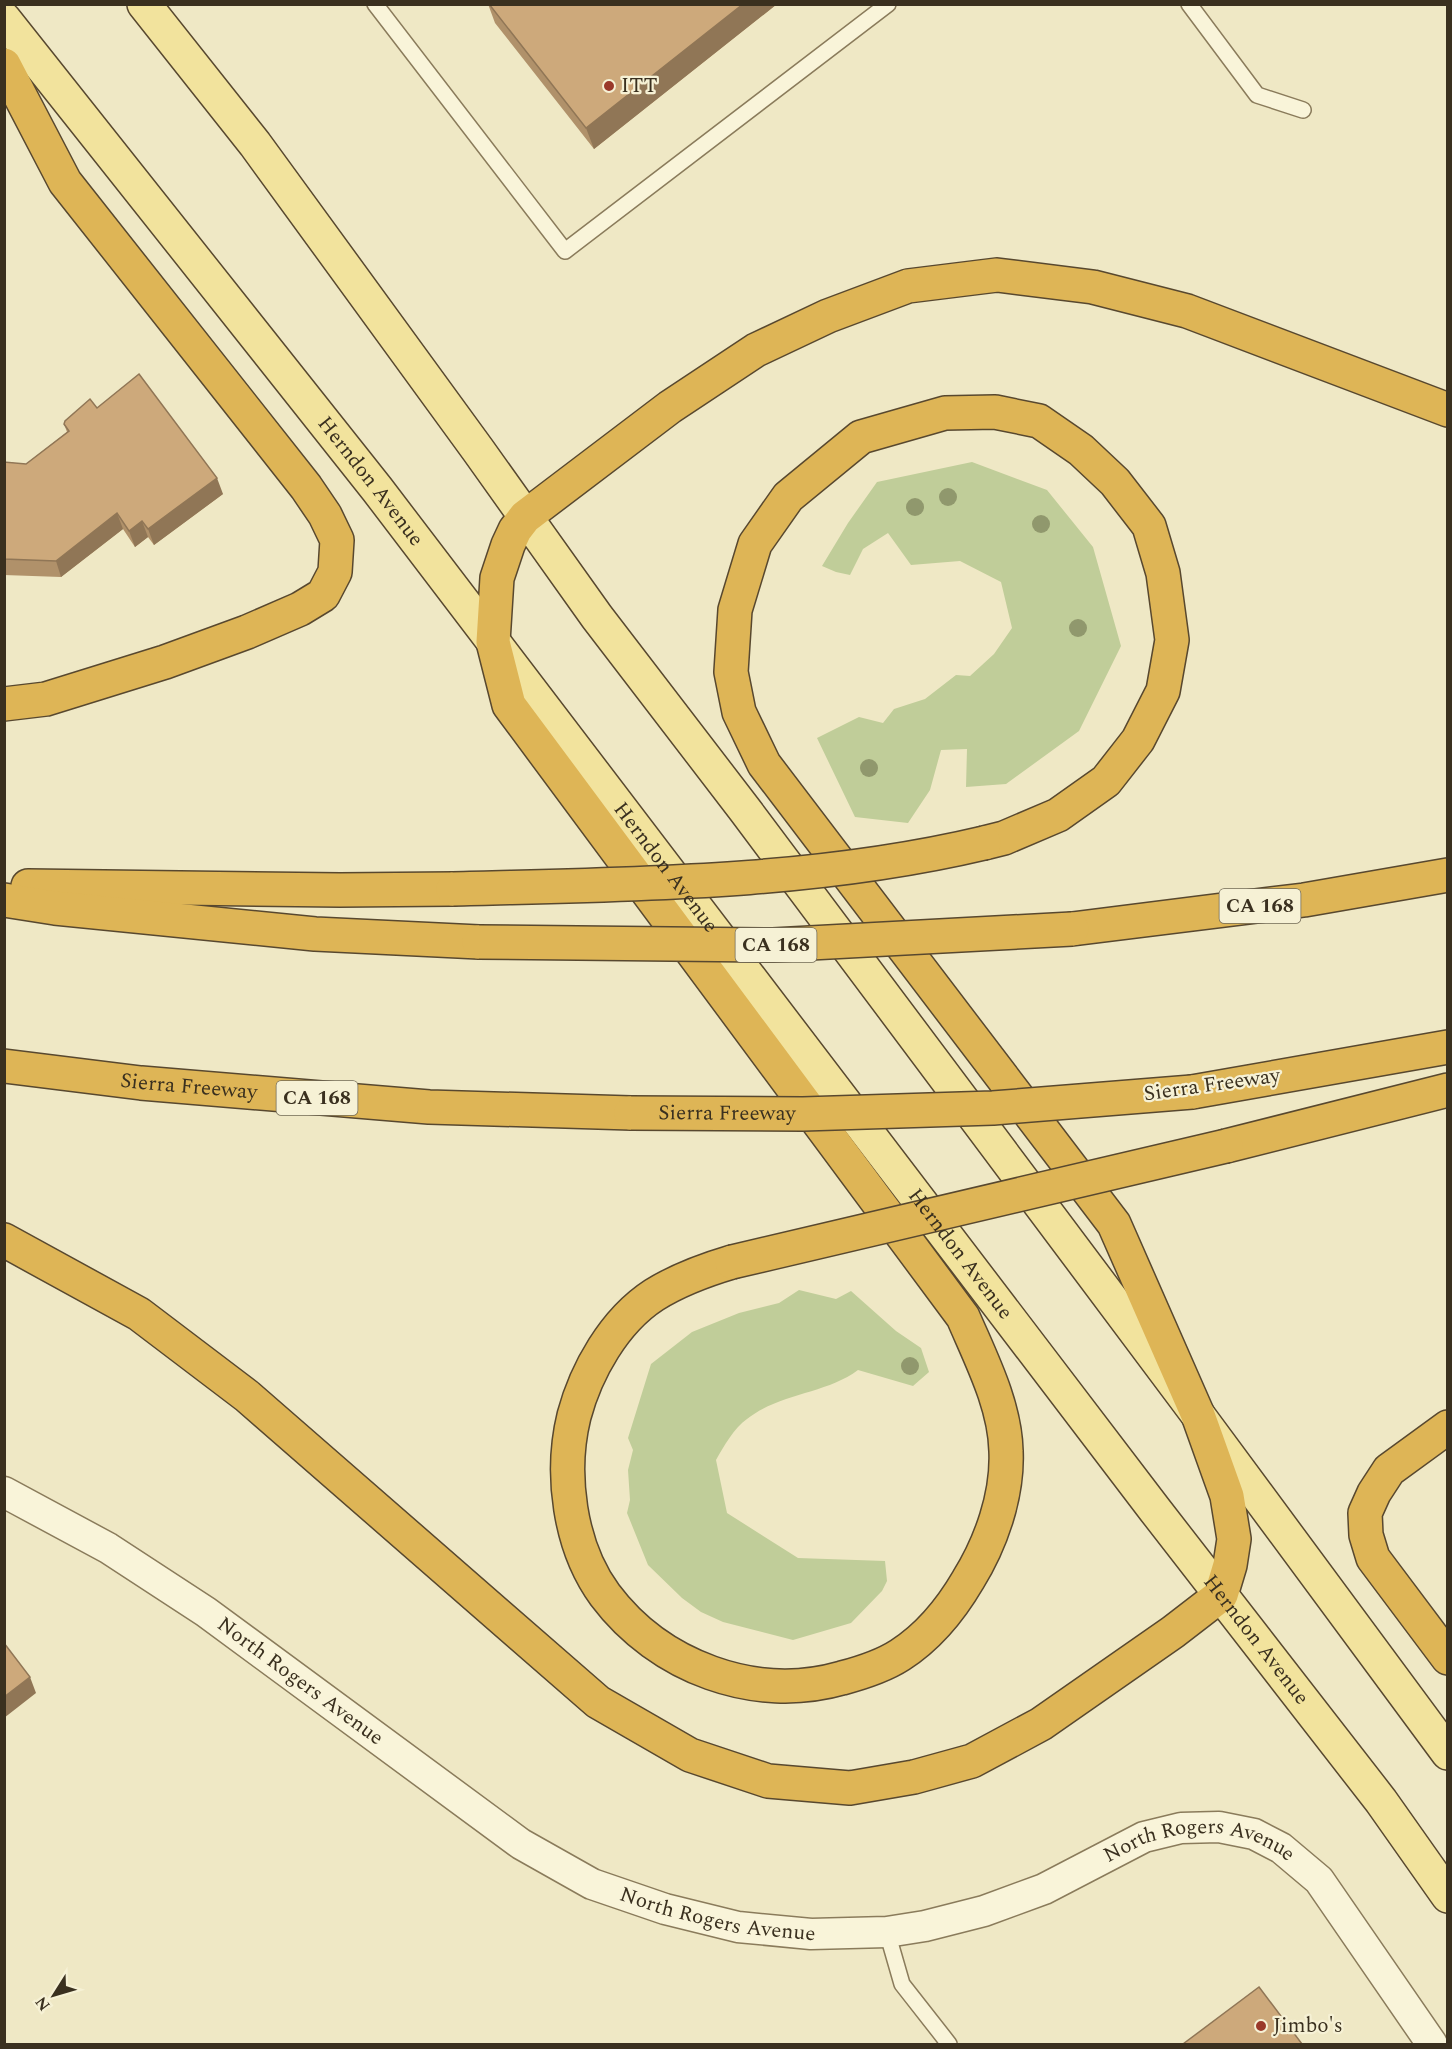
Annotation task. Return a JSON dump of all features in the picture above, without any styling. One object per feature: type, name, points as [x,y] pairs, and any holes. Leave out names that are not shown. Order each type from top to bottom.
[{"type":"highway","points":[[4,65],[65,182],[306,487],[325,515],[337,540],[335,572],[323,595],[300,609],[247,632],[165,662],[46,699],[4,704]]},
{"type":"highway","points":[[1448,410],[1187,311],[1093,287],[997,275],[908,286],[828,316],[756,350],[670,406],[525,517],[511,538],[497,578],[493,642],[509,705],[963,1317],[999,1408],[1006,1450],[1005,1482],[994,1523],[980,1562],[958,1597],[934,1626],[899,1656],[861,1672],[827,1682],[793,1687],[759,1685],[727,1678],[693,1666],[660,1648],[631,1623],[604,1594],[587,1563],[576,1532],[569,1500],[566,1465],[571,1430],[578,1400],[607,1343],[627,1319],[653,1296],[683,1280],[732,1262],[1226,1146],[1448,1090]]},
{"type":"highway","points":[[4,886],[340,890],[642,883],[847,868],[934,855],[1004,838],[1058,815],[1106,781],[1138,740],[1163,691],[1172,640],[1163,573],[1149,526],[1114,482],[1081,450],[1039,421],[995,412],[945,413],[861,437],[788,497],[756,544],[735,610],[730,672],[739,712],[764,764],[1114,1224],[1198,1415],[1227,1496],[1234,1539],[1230,1565],[1221,1595],[1173,1632],[1041,1724],[972,1761],[914,1777],[850,1788],[768,1781],[690,1755],[598,1702],[247,1396],[140,1314],[4,1240]]},
{"type":"highway","name":"CA 168","points":[[4,900],[55,908],[315,934],[479,942],[773,945],[1072,929],[1304,900],[1448,875]]},
{"type":"highway","name":"Sierra Freeway","points":[[4,1066],[141,1083],[429,1107],[631,1113],[803,1114],[981,1109],[1192,1092],[1448,1047]]},
{"type":"highway","points":[[1448,1427],[1389,1470],[1374,1493],[1365,1514],[1366,1534],[1373,1558],[1448,1658]]},
{"type":"main road","points":[[144,4],[255,144],[597,617],[745,810],[1448,1753]]},
{"type":"main road","name":"Herndon Avenue","points":[[4,18],[377,489],[1221,1595],[1381,1801],[1448,1896]]},
{"type":"street","name":"North Rogers Avenue","points":[[4,1492],[108,1548],[206,1612],[520,1844],[592,1884],[665,1909],[738,1927],[811,1934],[887,1932],[925,1926],[984,1911],[1044,1889],[1144,1837],[1181,1828],[1219,1827],[1254,1834],[1281,1848],[1319,1880],[1432,2044]]},
{"type":"lane","points":[[375,4],[565,251],[888,4]]},
{"type":"lane","points":[[1189,4],[1257,95],[1303,110]]},
{"type":"lane","points":[[887,1932],[902,1984],[949,2044]]},
{"type":"green space","points":[[972,462],[1047,490],[1093,547],[1121,646],[1079,731],[1006,784],[966,787],[967,749],[941,750],[930,790],[908,823],[855,817],[817,738],[859,717],[883,723],[894,709],[925,699],[956,675],[970,676],[994,654],[1012,628],[1001,582],[960,561],[911,565],[888,533],[863,549],[850,575],[822,566],[848,523],[877,482]]},
{"type":"green space","points":[[799,1290],[836,1299],[851,1291],[896,1331],[921,1348],[929,1372],[913,1386],[858,1370],[832,1384],[774,1404],[760,1410],[742,1423],[716,1460],[727,1513],[798,1558],[885,1561],[887,1581],[882,1591],[851,1623],[793,1640],[723,1622],[701,1612],[682,1598],[648,1565],[627,1513],[630,1500],[628,1470],[633,1450],[628,1438],[651,1364],[692,1332],[739,1313],[779,1303]]},
{"type":"building","name":"ITT","points":[[489,4],[743,4],[586,128]]},
{"type":"building","points":[[139,374],[217,478],[148,529],[142,521],[129,531],[117,513],[56,561],[4,559],[4,462],[26,464],[69,431],[64,424],[65,421],[90,399],[97,408]]},
{"type":"building","points":[[4,1643],[30,1677],[4,1697]]},
{"type":"building","points":[[1259,1987],[1302,2044],[1183,2044]]},
{"type":"place","name":"ITT","points":[[609,86]]},
{"type":"place","name":"Jimbo's","points":[[1261,2026]]}]
